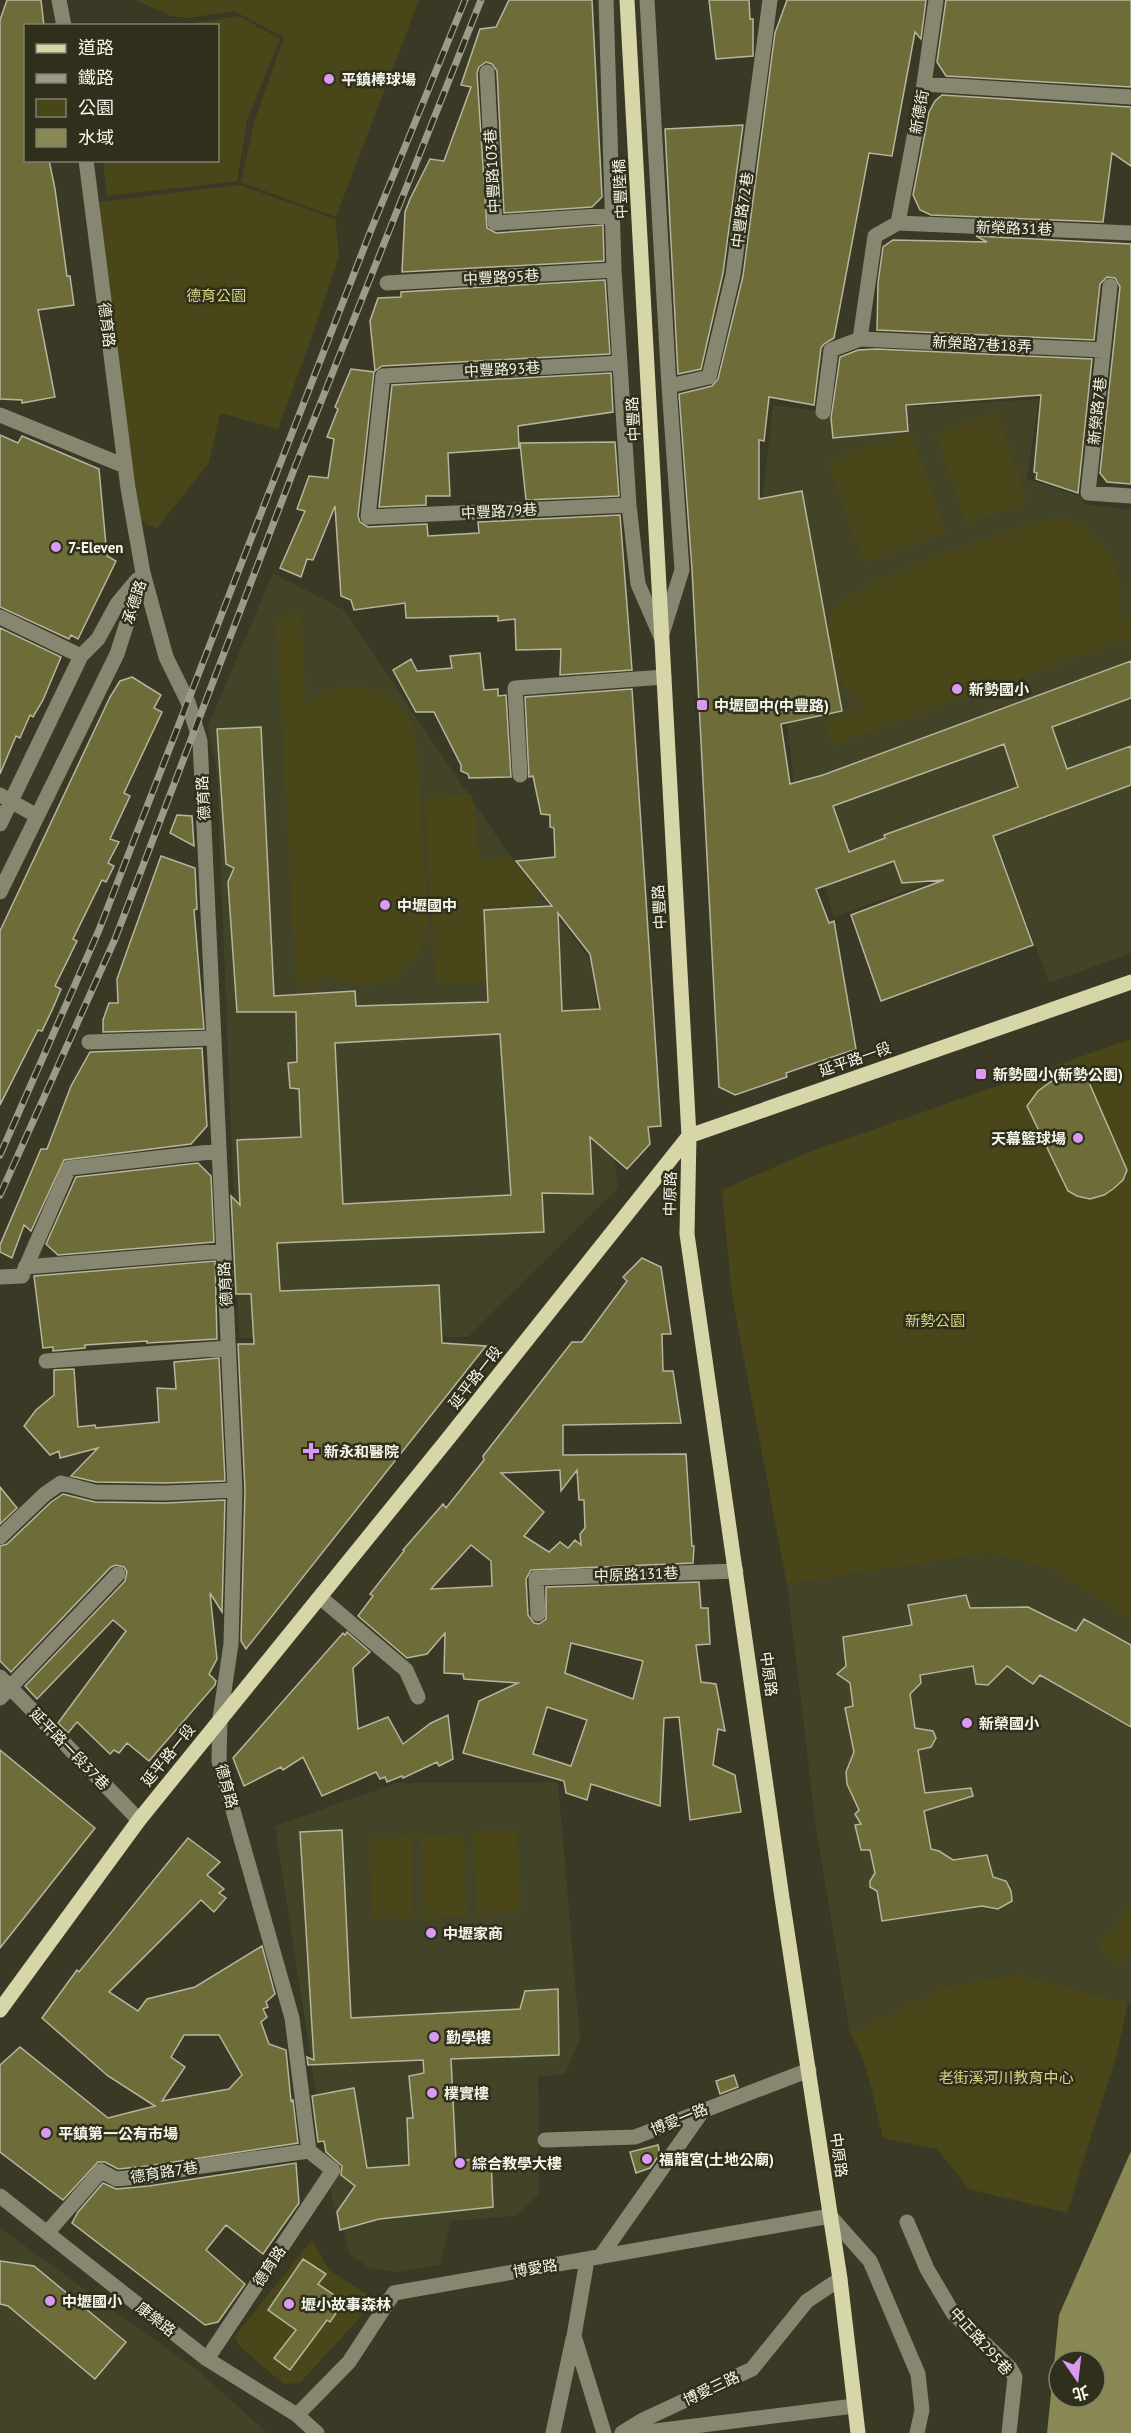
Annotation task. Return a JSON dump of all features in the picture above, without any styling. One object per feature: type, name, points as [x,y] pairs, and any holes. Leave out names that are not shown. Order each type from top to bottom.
[{"type":"main road","name":"中豐陸橋","points":[[627,0],[649,376]]},
{"type":"main road","name":"中豐路","points":[[649,376],[689,1136]]},
{"type":"main road","name":"延平路一段","points":[[0,2010],[139,1820],[321,1598],[689,1136],[1131,982]]},
{"type":"main road","name":"中原路","points":[[689,1136],[687,1234],[840,2279],[858,2433]]},
{"type":"street","points":[[59,0],[64,24]]},
{"type":"street","points":[[606,0],[614,270],[629,505],[638,584],[662,637]]},
{"type":"street","points":[[647,0],[682,570],[662,637]]},
{"type":"street","name":"中豐路72巷","points":[[669,386],[710,377],[733,275],[770,0]]},
{"type":"street","name":"新德街","points":[[898,223],[924,84],[936,0]]},
{"type":"street","name":"中豐路103巷","points":[[487,72],[495,223],[613,215]]},
{"type":"street","points":[[924,84],[1131,97]]},
{"type":"street","name":"德育路","points":[[86,162],[125,466],[143,573],[166,657],[188,702],[201,741],[235,1490],[231,1644],[220,1719],[219,1761],[292,2018],[309,2151],[333,2169],[207,2359]]},
{"type":"street","points":[[823,412],[831,350],[860,339],[875,236],[898,223]]},
{"type":"street","name":"新榮路31巷","points":[[898,223],[1131,233]]},
{"type":"street","name":"中豐路95巷","points":[[387,283],[614,270]]},
{"type":"street","name":"新榮路7巷","points":[[1110,286],[1088,494],[1131,496]]},
{"type":"street","name":"新榮路7巷18弄","points":[[860,339],[1104,350]]},
{"type":"street","name":"中豐路93巷","points":[[368,517],[383,376],[620,363]]},
{"type":"street","points":[[0,415],[125,466]]},
{"type":"street","name":"中豐路79巷","points":[[368,517],[629,505]]},
{"type":"street","name":"承德路","points":[[0,824],[6,798],[81,656],[98,639],[117,604],[143,573]]},
{"type":"street","name":"承德路","points":[[0,892],[102,680],[117,654],[143,573]]},
{"type":"street","points":[[0,617],[81,656]]},
{"type":"street","points":[[520,775],[514,688],[664,677]]},
{"type":"street","points":[[6,798],[38,816]]},
{"type":"street","points":[[89,1042],[214,1038]]},
{"type":"street","points":[[0,1277],[22,1276],[69,1168],[219,1151]]},
{"type":"street","points":[[25,1267],[223,1251]]},
{"type":"street","points":[[46,1361],[228,1348]]},
{"type":"street","points":[[0,1537],[45,1494],[61,1483],[95,1492],[166,1493],[235,1490]]},
{"type":"street","name":"中原路131巷","points":[[538,1614],[536,1578],[736,1571]]},
{"type":"street","points":[[3,1687],[117,1574]]},
{"type":"street","points":[[321,1598],[406,1670],[418,1697]]},
{"type":"street","name":"延平路一段37巷","points":[[3,1687],[139,1820]]},
{"type":"street","name":"博愛一路","points":[[545,2140],[635,2137],[809,2070]]},
{"type":"street","points":[[553,2433],[594,2258],[704,2109]]},
{"type":"street","name":"德育路7巷","points":[[47,2233],[101,2171],[116,2179],[309,2151]]},
{"type":"street","name":"康樂路","points":[[0,2196],[207,2359],[297,2415],[317,2433]]},
{"type":"street","points":[[830,2216],[870,2261],[918,2374],[922,2410],[917,2433]]},
{"type":"street","name":"博愛路","points":[[297,2415],[349,2362],[394,2293],[830,2216]]},
{"type":"street","name":"中正路295巷","points":[[907,2222],[927,2269],[953,2313],[1010,2368],[1015,2377],[1009,2433]]},
{"type":"street","name":"博愛三路","points":[[622,2433],[644,2420],[752,2369],[807,2301],[840,2279]]},
{"type":"street","points":[[574,2336],[604,2433]]},
{"type":"street","name":"博愛三路","points":[[639,2433],[854,2406]]},
{"type":"shaded area","name":"新勢國小","points":[[1039,399],[1027,479],[1080,496],[1085,504],[1131,510],[1131,953],[1049,983],[1002,856],[834,917],[794,784],[772,594],[759,532],[773,405],[823,412]]},
{"type":"shaded area","name":"中壢國中","points":[[273,573],[344,610],[506,850],[591,961],[618,1188],[468,1337],[239,1338],[217,773],[208,726]]},
{"type":"shaded area","name":"新榮國小","points":[[990,1553],[1049,1568],[1131,1619],[1131,2001],[1128,2003],[1019,1974],[946,1986],[850,2034],[816,1828],[787,1584]]},
{"type":"shaded area","name":"中壢家商","points":[[558,1782],[580,2039],[565,2074],[538,2077],[539,2194],[516,2216],[451,2221],[440,2265],[400,2272],[371,2269],[349,2254],[333,2204],[275,1826],[396,1783]]},
{"type":"shaded area","name":"中壢國小","points":[[0,2228],[201,2373],[267,2433],[0,2433]]},
{"type":"green space","name":"平鎮棒球場","points":[[136,0],[419,0],[336,217],[241,182],[255,120],[284,37],[234,11],[188,18],[171,16]]},
{"type":"green space","points":[[239,16],[280,39],[247,120],[237,181],[107,196],[103,162],[219,162],[219,24],[187,24]]},
{"type":"green space","name":"德育公園","points":[[239,185],[335,219],[339,256],[278,429],[220,413],[209,463],[157,528],[147,525],[138,517],[98,202]]},
{"type":"green space","points":[[997,412],[1028,502],[967,524],[935,434]]},
{"type":"green space","points":[[911,433],[946,532],[864,563],[828,462]]},
{"type":"green space","points":[[1062,518],[1091,532],[1115,565],[1121,591],[1118,617],[1131,613],[1131,638],[833,745],[825,723],[866,706],[852,695],[844,684],[832,650],[829,634],[830,617],[842,601],[892,574],[959,548],[1038,521]]},
{"type":"green space","points":[[301,614],[306,704],[318,695],[333,689],[358,687],[371,689],[394,699],[403,708],[410,718],[416,736],[428,926],[413,960],[401,972],[388,980],[372,985],[356,985],[338,981],[321,972],[322,985],[296,987],[276,617]]},
{"type":"green space","points":[[472,794],[479,859],[510,857],[535,890],[535,904],[484,906],[487,982],[436,984],[425,798]]},
{"type":"green space","name":"新勢公園","points":[[1131,1039],[1131,1619],[1049,1568],[990,1553],[787,1584],[732,1296],[722,1190],[809,1152]]},
{"type":"green space","points":[[517,1829],[522,1912],[477,1915],[472,1832]]},
{"type":"green space","points":[[464,1834],[467,1916],[423,1918],[421,1836]]},
{"type":"green space","points":[[411,1836],[413,1917],[372,1918],[369,1838]]},
{"type":"green space","points":[[1131,1902],[1131,1948],[1120,1965],[1098,1949]]},
{"type":"green space","name":"老街溪河川教育中心","points":[[1019,1974],[1128,2003],[1116,2057],[1067,2213],[969,2189],[937,2149],[883,2138],[862,2057],[850,2034],[946,1986]]},
{"type":"green space","points":[[312,2240],[329,2270],[376,2300],[300,2383],[284,2384],[239,2346],[235,2336]]},
{"type":"water","points":[[1131,2151],[1131,2433],[1047,2433],[1049,2409],[1107,2409],[1107,2349],[1056,2349],[1059,2315]]},
{"type":"building","points":[[7,0],[41,0],[44,24],[24,24],[24,162],[49,162],[67,276],[70,276],[74,305],[38,310],[55,397],[22,403],[22,400],[0,399],[0,20]]},
{"type":"building","points":[[509,0],[592,0],[602,197],[592,207],[504,213],[497,71],[492,64],[486,62],[479,67],[477,73],[487,228],[496,233],[603,225],[604,261],[402,272],[405,212],[410,199],[430,159],[444,161],[471,87],[461,85],[480,29],[496,27]]},
{"type":"building","points":[[709,0],[749,0],[750,19],[753,19],[753,56],[716,59]]},
{"type":"building","points":[[787,0],[926,0],[921,39],[915,32],[892,156],[869,153],[834,338],[821,348],[814,405],[769,397],[764,441],[759,440],[759,499],[802,491],[842,711],[781,724],[790,784],[823,775],[1131,661],[1131,698],[1052,727],[1067,769],[1131,746],[1131,785],[993,836],[1033,945],[881,1001],[851,915],[944,880],[902,883],[894,861],[816,889],[829,923],[834,921],[856,1049],[786,1073],[787,1077],[735,1095],[719,1087],[692,569],[679,394],[712,386],[718,379],[743,276],[775,33]],"holes":[[[1004,744],[1018,787],[884,835],[885,838],[849,852],[833,806]]]},
{"type":"building","points":[[946,0],[1131,0],[1131,87],[946,76],[937,62]]},
{"type":"building","points":[[942,95],[1131,107],[1131,166],[1112,153],[1103,222],[931,215],[920,210],[913,195],[929,112],[935,101]]},
{"type":"building","points":[[743,125],[723,273],[701,369],[678,374],[665,129]]},
{"type":"building","points":[[976,236],[1131,244],[1131,484],[1107,482],[1100,473],[1120,287],[1115,278],[1107,277],[1100,284],[1094,340],[877,330],[878,283],[883,247],[893,240],[987,242]]},
{"type":"building","points":[[605,280],[610,354],[382,366],[375,371],[370,321],[378,298],[401,297],[401,292]]},
{"type":"building","points":[[858,350],[1092,359],[1078,493],[1036,479],[1037,473],[1034,472],[1041,395],[906,405],[908,431],[833,438],[831,418],[840,357]]},
{"type":"building","points":[[351,369],[374,372],[358,516],[360,522],[368,527],[427,524],[428,536],[479,533],[478,522],[620,515],[632,670],[560,675],[561,649],[516,650],[515,619],[498,621],[498,616],[406,618],[405,603],[354,610],[351,600],[341,596],[335,506],[313,560],[307,559],[301,577],[280,568],[305,511],[297,509],[309,476],[328,478],[334,439],[327,437],[338,409],[335,407]]},
{"type":"building","points":[[611,373],[613,412],[518,426],[519,448],[448,453],[450,496],[426,496],[426,505],[379,507],[392,385]]},
{"type":"building","points":[[0,435],[18,443],[22,436],[99,469],[107,556],[116,561],[78,639],[71,635],[69,639],[0,607]]},
{"type":"building","points":[[615,442],[619,496],[526,500],[520,443]]},
{"type":"building","points":[[0,628],[61,657],[43,700],[33,717],[30,715],[20,738],[16,736],[0,774]]},
{"type":"building","points":[[480,653],[484,690],[498,689],[498,696],[506,695],[511,777],[469,778],[468,774],[461,771],[461,765],[434,712],[416,712],[393,670],[411,659],[417,671],[452,668],[450,656]]},
{"type":"building","points":[[132,677],[161,695],[154,708],[162,712],[124,793],[130,796],[110,839],[119,842],[108,863],[114,866],[106,882],[102,880],[73,939],[77,941],[55,986],[61,989],[53,1008],[42,1031],[38,1030],[0,1105],[0,931],[110,697],[120,681]]},
{"type":"building","points":[[632,689],[661,1126],[648,1127],[650,1144],[627,1169],[590,1137],[593,1194],[542,1193],[544,1232],[277,1243],[280,1291],[439,1285],[442,1343],[486,1346],[246,1649],[241,1641],[245,1490],[238,1344],[254,1344],[251,1294],[236,1294],[231,1196],[240,1205],[237,1140],[301,1137],[299,1089],[290,1088],[288,1063],[297,1062],[296,1012],[237,1012],[228,882],[234,868],[226,864],[217,729],[261,727],[274,996],[355,991],[356,1006],[488,1002],[484,910],[552,906],[516,861],[555,857],[554,828],[550,827],[550,815],[541,814],[533,776],[529,777],[525,697]],"holes":[[[558,913],[590,954],[600,1009],[562,1011]],[[500,1034],[511,1195],[343,1204],[335,1043]]]},
{"type":"building","points":[[177,815],[192,816],[194,846],[170,833]]},
{"type":"building","points":[[161,856],[195,868],[197,909],[194,910],[204,1029],[103,1032],[103,1020],[109,1003],[118,1003],[117,979]]},
{"type":"building","points":[[202,1048],[207,1126],[191,1144],[64,1160],[31,1231],[24,1225],[12,1258],[0,1252],[0,1245],[41,1149],[47,1149],[71,1086],[90,1052]]},
{"type":"building","name":"天幕籃球場","points":[[1067,1076],[1087,1078],[1127,1170],[1123,1180],[1113,1189],[1104,1195],[1090,1199],[1068,1191],[1027,1106],[1038,1091],[1052,1081]]},
{"type":"building","points":[[198,1163],[211,1176],[214,1242],[58,1255],[46,1244],[76,1177]]},
{"type":"building","points":[[642,1258],[661,1267],[671,1334],[662,1334],[663,1371],[673,1371],[681,1423],[563,1425],[563,1455],[686,1454],[692,1546],[694,1546],[693,1563],[531,1570],[526,1579],[528,1615],[534,1623],[539,1624],[546,1619],[546,1587],[699,1582],[701,1608],[708,1608],[710,1644],[696,1645],[701,1682],[716,1684],[725,1731],[718,1729],[713,1765],[735,1775],[741,1812],[690,1820],[679,1717],[664,1718],[660,1806],[591,1784],[587,1800],[566,1793],[564,1781],[463,1753],[479,1701],[518,1683],[464,1679],[463,1674],[444,1673],[445,1633],[427,1654],[407,1658],[358,1616],[373,1596],[370,1594],[403,1550],[443,1504],[446,1508],[484,1460],[483,1456],[572,1342],[582,1342],[627,1281],[623,1277]],"holes":[[[560,1470],[561,1491],[577,1470],[579,1500],[584,1500],[585,1528],[580,1534],[581,1545],[575,1540],[568,1548],[560,1542],[549,1552],[524,1536],[544,1512],[501,1473]],[[471,1545],[491,1561],[492,1586],[431,1589]],[[571,1643],[643,1661],[633,1699],[565,1673]],[[547,1707],[587,1720],[571,1766],[533,1754]]]},
{"type":"building","points":[[215,1261],[217,1339],[85,1345],[85,1348],[53,1351],[53,1347],[43,1348],[34,1276]]},
{"type":"building","points":[[219,1358],[225,1481],[96,1482],[71,1476],[98,1448],[60,1458],[59,1451],[50,1455],[24,1426],[36,1410],[54,1395],[54,1370],[74,1369],[78,1427],[95,1425],[96,1428],[159,1422],[157,1388],[176,1389],[174,1362]]},
{"type":"building","points":[[0,1487],[17,1508],[0,1524]]},
{"type":"building","points":[[63,1494],[95,1502],[166,1503],[225,1500],[222,1612],[210,1593],[217,1659],[209,1674],[216,1681],[215,1685],[149,1761],[127,1743],[119,1753],[114,1750],[110,1754],[77,1722],[68,1733],[58,1723],[126,1631],[113,1620],[37,1699],[25,1686],[125,1581],[127,1572],[124,1567],[116,1565],[111,1567],[11,1672],[0,1661],[0,1546],[7,1544],[51,1502]]},
{"type":"building","points":[[966,1595],[970,1608],[1028,1607],[1076,1631],[1084,1619],[1131,1645],[1131,1727],[1040,1675],[1033,1684],[1007,1666],[988,1685],[976,1684],[973,1666],[920,1675],[921,1683],[910,1694],[915,1728],[933,1731],[936,1738],[931,1747],[918,1750],[925,1793],[971,1788],[973,1796],[924,1811],[931,1849],[953,1860],[987,1855],[993,1877],[1006,1881],[1011,1891],[1012,1901],[998,1909],[982,1906],[882,1921],[877,1891],[870,1887],[870,1881],[875,1873],[870,1850],[861,1850],[855,1825],[861,1824],[855,1814],[859,1810],[847,1784],[846,1772],[854,1752],[845,1708],[853,1706],[850,1683],[837,1674],[846,1666],[843,1637],[912,1625],[908,1605]]},
{"type":"building","points":[[347,1632],[370,1652],[353,1668],[358,1729],[388,1717],[403,1744],[431,1723],[448,1715],[453,1759],[439,1766],[437,1762],[403,1778],[402,1776],[387,1782],[385,1777],[380,1779],[376,1772],[322,1796],[303,1757],[283,1770],[281,1767],[244,1786],[233,1758],[343,1633],[345,1635]]},
{"type":"building","points":[[0,1750],[95,1828],[0,1948]]},
{"type":"building","points":[[342,1830],[351,2018],[520,2009],[525,1991],[558,1989],[559,2055],[451,2059],[456,2161],[491,2158],[493,2207],[379,2219],[340,2230],[337,2212],[355,2186],[341,2175],[342,2166],[326,2152],[324,2141],[318,2142],[312,2096],[354,2088],[367,2168],[409,2165],[407,2118],[413,2118],[409,2076],[424,2073],[423,2060],[308,2065],[307,2057],[314,2060],[300,1832]]},
{"type":"building","points":[[188,1838],[220,1862],[207,1875],[224,1889],[219,1893],[226,1898],[214,1912],[201,1900],[109,1992],[138,2011],[147,1999],[195,1987],[262,1946],[275,1994],[266,2002],[268,2007],[263,2009],[267,2017],[261,2022],[269,2044],[286,2050],[298,2143],[118,2169],[105,2162],[98,2162],[63,2200],[0,2152],[0,2065],[20,2047],[108,2118],[155,2106],[108,2076],[42,2018],[77,1970],[79,1972]],"holes":[[[184,2035],[219,2035],[242,2075],[229,2089],[162,2101],[185,2067],[171,2057]]]},
{"type":"building","points":[[734,2075],[738,2087],[720,2094],[716,2081]]},
{"type":"building","name":"福龍宮(土地公廟)","points":[[658,2145],[660,2154],[650,2168],[636,2173],[630,2152]]},
{"type":"building","points":[[296,2163],[299,2203],[263,2254],[226,2225],[206,2250],[245,2284],[218,2322],[205,2325],[72,2223],[78,2212],[103,2183],[116,2189],[149,2186]]},
{"type":"building","points":[[303,2259],[326,2274],[318,2284],[344,2302],[330,2322],[327,2320],[290,2370],[274,2358],[296,2330],[268,2310]]},
{"type":"building","points":[[0,2261],[34,2266],[126,2342],[95,2379],[8,2306],[0,2304]]},
{"type":"railway","points":[[0,1155],[99,930],[371,230],[465,0]]},
{"type":"railway","points":[[0,1195],[115,939],[293,472],[481,0]]},
{"type":"place","name":"平鎮棒球場","points":[[329,79]]},
{"type":"place","name":"7-Eleven","points":[[56,547]]},
{"type":"place","name":"新勢國小","points":[[957,689]]},
{"type":"place","name":"中壢國中(中豐路)","points":[[702,705]]},
{"type":"place","name":"中壢國中","points":[[385,905]]},
{"type":"place","name":"新勢國小(新勢公園)","points":[[981,1074]]},
{"type":"place","name":"天幕籃球場","points":[[1078,1138]]},
{"type":"place","name":"新永和醫院","points":[[311,1451]]},
{"type":"place","name":"新榮國小","points":[[967,1723]]},
{"type":"place","name":"中壢家商","points":[[431,1933]]},
{"type":"place","name":"勤學樓","points":[[434,2037]]},
{"type":"place","name":"樸實樓","points":[[432,2093]]},
{"type":"place","name":"平鎮第一公有市場","points":[[46,2133]]},
{"type":"place","name":"福龍宮(土地公廟)","points":[[647,2159]]},
{"type":"place","name":"綜合教學大樓","points":[[460,2163]]},
{"type":"place","name":"中壢國小","points":[[50,2301]]},
{"type":"place","name":"壢小故事森林","points":[[289,2304]]}]
